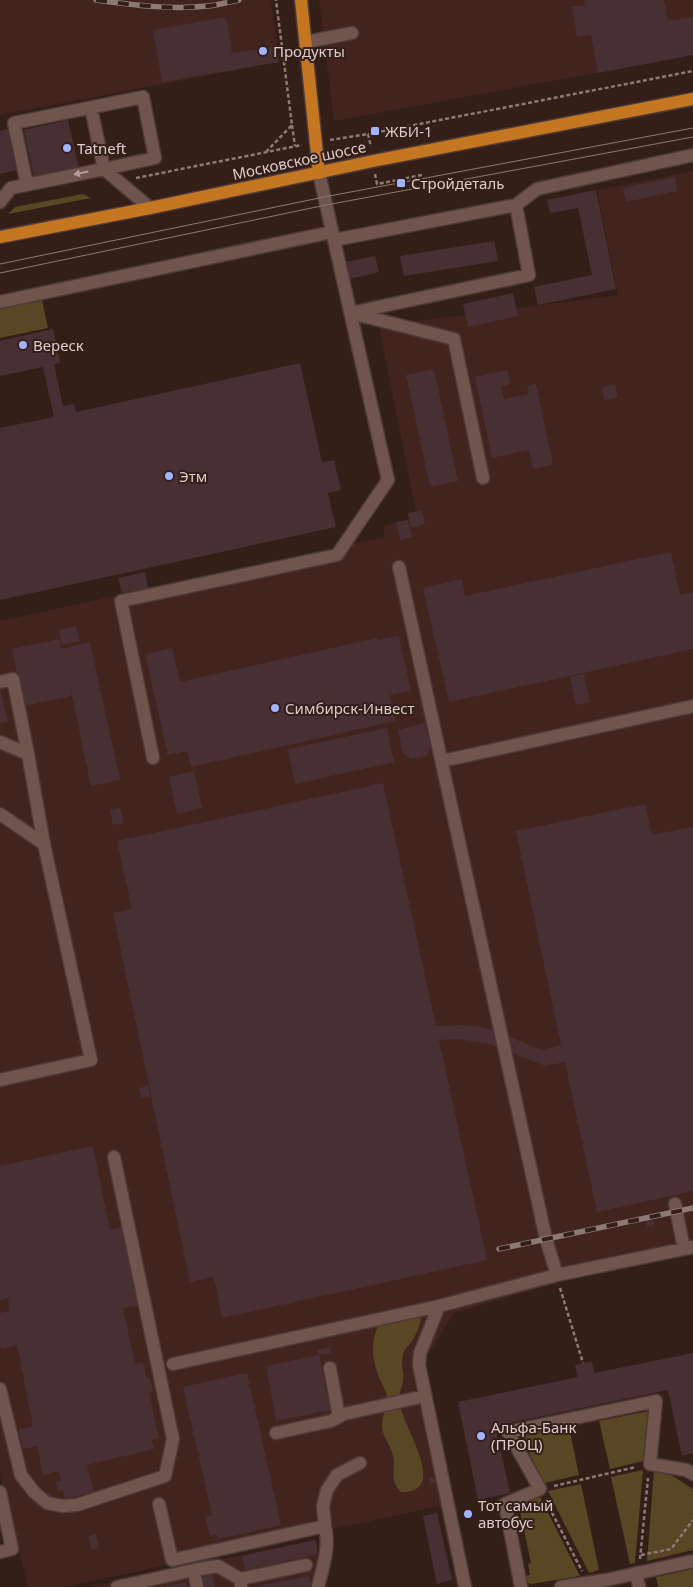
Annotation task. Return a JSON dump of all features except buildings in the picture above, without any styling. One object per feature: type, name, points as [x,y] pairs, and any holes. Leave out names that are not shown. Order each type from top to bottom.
[{"type":"main road","points":[[301,0],[319,173]]},
{"type":"main road","name":"Московское шоссе","points":[[0,237],[693,99]]},
{"type":"street","points":[[306,42],[352,33]]},
{"type":"street","points":[[0,202],[11,188],[155,158],[143,97],[14,122],[27,184]]},
{"type":"street","points":[[91,108],[104,168],[150,208]]},
{"type":"street","points":[[0,302],[333,236],[516,205],[537,189],[693,155]]},
{"type":"street","points":[[153,758],[121,601],[337,555],[388,480],[319,173]]},
{"type":"street","points":[[350,313],[529,275],[516,205]]},
{"type":"street","points":[[350,313],[454,339],[482,478]]},
{"type":"street","points":[[399,567],[546,1239],[556,1276]]},
{"type":"street","points":[[0,682],[13,679],[44,844],[91,1060],[0,1080]]},
{"type":"street","points":[[442,761],[693,706]]},
{"type":"street","points":[[0,742],[28,754]]},
{"type":"street","points":[[0,814],[44,844]]},
{"type":"street","points":[[0,1390],[21,1475],[34,1492],[47,1504],[77,1505],[166,1476],[173,1440],[114,1157]]},
{"type":"street","points":[[173,1364],[440,1306],[556,1276],[688,1248],[674,1204]]},
{"type":"street","points":[[440,1306],[420,1353],[419,1365],[465,1587]]},
{"type":"street","points":[[330,1368],[339,1417]]},
{"type":"street","points":[[276,1432],[330,1422],[344,1414],[426,1396]]},
{"type":"street","points":[[521,1587],[505,1504],[540,1488],[508,1432],[656,1401],[650,1464],[686,1470],[693,1474]]},
{"type":"street","points":[[318,1587],[328,1548],[323,1506],[327,1490],[337,1475],[360,1464]]},
{"type":"street","points":[[0,1492],[12,1549],[0,1552]]},
{"type":"street","points":[[159,1504],[172,1560],[325,1526]]},
{"type":"street","points":[[561,1587],[586,1582],[606,1583],[638,1568],[693,1561]]},
{"type":"street","points":[[118,1587],[218,1566],[240,1583],[306,1565]]},
{"type":"street","points":[[638,1568],[639,1587]]},
{"type":"street","points":[[194,1570],[197,1587]]},
{"type":"path","points":[[276,0],[295,146]]},
{"type":"path","points":[[120,182],[295,146],[368,134],[693,71]]},
{"type":"path","points":[[266,152],[292,125]]},
{"type":"path","points":[[556,1276],[583,1363]]},
{"type":"path","points":[[586,1582],[584,1574],[540,1488],[650,1464],[638,1568]]},
{"type":"path","points":[[641,1555],[671,1549],[693,1520]]},
{"type":"shaded area","points":[[0,0],[271,0],[279,62],[0,115]]},
{"type":"shaded area","name":"ЖБИ-1","points":[[319,0],[693,0],[693,55],[334,121]]},
{"type":"shaded area","points":[[693,171],[693,1254],[581,1276],[454,1313],[424,1361],[454,1503],[65,1587],[28,1587],[0,1475],[0,621],[385,537],[383,526],[417,517],[379,326],[618,295],[597,190]]},
{"type":"shaded area","points":[[83,194],[91,198],[8,214],[15,207]]},
{"type":"shaded area","points":[[42,300],[48,328],[0,338],[0,308]]},
{"type":"shaded area","points":[[416,1316],[421,1318],[414,1338],[405,1349],[403,1356],[403,1378],[399,1398],[401,1411],[420,1455],[423,1470],[422,1481],[416,1489],[401,1492],[395,1483],[394,1458],[383,1431],[382,1423],[387,1396],[376,1368],[373,1347],[378,1326]]},
{"type":"shaded area","points":[[649,1411],[644,1461],[610,1469],[599,1421]]},
{"type":"shaded area","points":[[569,1427],[579,1475],[544,1483],[521,1437]]},
{"type":"shaded area","points":[[643,1470],[635,1563],[630,1564],[611,1477]]},
{"type":"shaded area","points":[[654,1470],[673,1476],[693,1489],[693,1550],[647,1561]]},
{"type":"shaded area","points":[[581,1484],[599,1570],[589,1573],[548,1491]]},
{"type":"shaded area","points":[[540,1497],[580,1576],[528,1583],[525,1576],[530,1575],[528,1564],[531,1563],[518,1502]]},
{"type":"shaded area","points":[[317,1539],[318,1587],[90,1587],[315,1540]]},
{"type":"shaded area","points":[[693,1569],[693,1587],[658,1587],[656,1577]]},
{"type":"tram line","points":[[0,264],[324,197],[693,128]]},
{"type":"tram line","points":[[0,273],[326,205],[693,137]]},
{"type":"railway","points":[[96,0],[166,7],[212,6],[239,0]]},
{"type":"railway","points":[[499,1249],[693,1208]]},
{"type":"place","name":"Продукты","points":[[263,51]]},
{"type":"place","name":"ЖБИ-1","points":[[375,131]]},
{"type":"place","name":"Tatneft","points":[[67,148]]},
{"type":"place","name":"Стройдеталь","points":[[401,183]]},
{"type":"place","name":"Вереск","points":[[23,345]]},
{"type":"place","name":"Этм","points":[[169,476]]},
{"type":"place","name":"Симбирск-Инвест","points":[[275,708]]},
{"type":"place","name":"Альфа-Банк (ПРОЦ)","points":[[481,1436]]},
{"type":"place","name":"Тот самый автобус","points":[[468,1514]]}]
